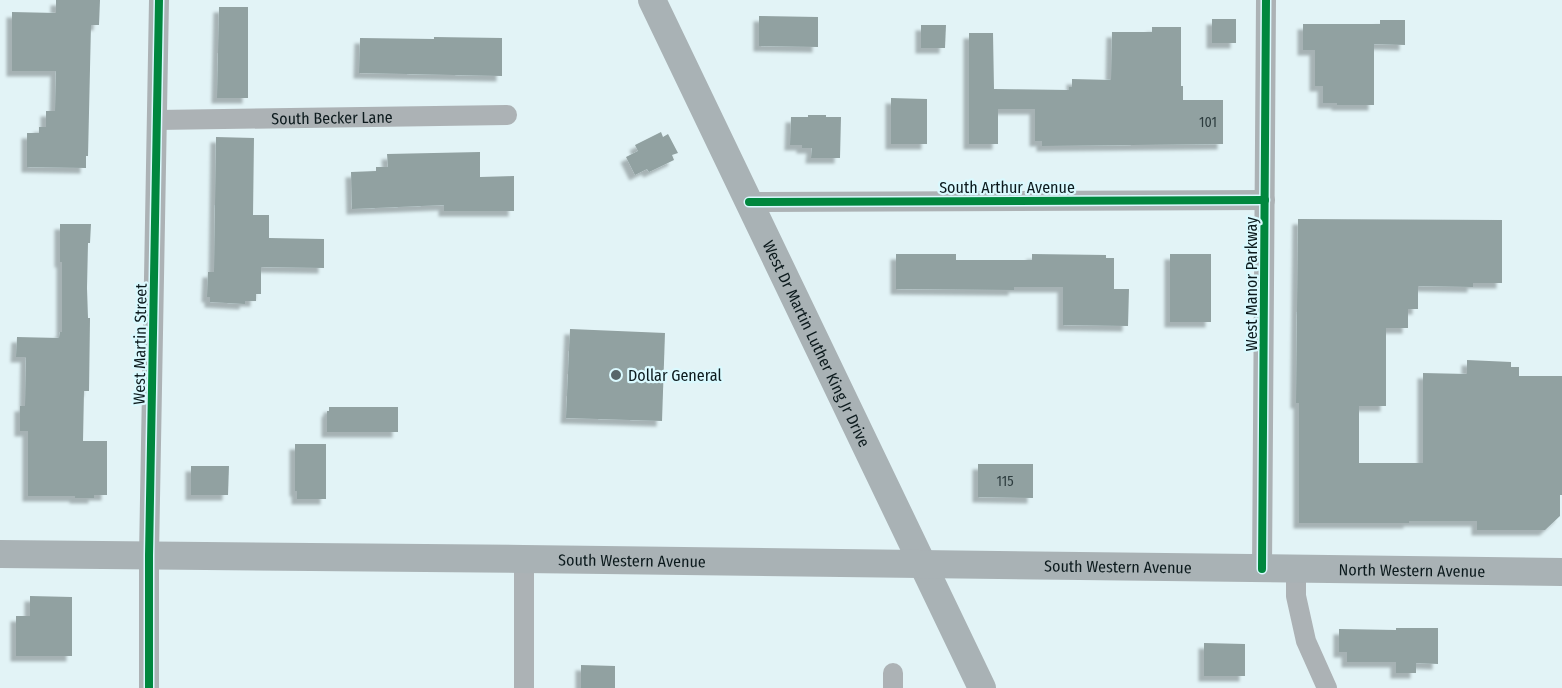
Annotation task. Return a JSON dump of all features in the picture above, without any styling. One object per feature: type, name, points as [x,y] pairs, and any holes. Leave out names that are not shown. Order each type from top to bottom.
[{"type":"main road","name":"West Dr Martin Luther King Jr Drive","points":[[652,0],[982,688]]},
{"type":"main road","name":"South Western Avenue","points":[[0,554],[1262,569]]},
{"type":"main road","name":"North Western Avenue","points":[[1262,569],[1562,572]]},
{"type":"street","name":"West Martin Street","points":[[149,688],[149,555],[159,0]]},
{"type":"street","name":"West Manor Parkway","points":[[1262,569],[1266,0]]},
{"type":"street","name":"South Becker Lane","points":[[158,120],[507,116]]},
{"type":"street","name":"South Arthur Avenue","points":[[749,202],[1265,200]]},
{"type":"street","points":[[524,559],[525,688]]},
{"type":"street","points":[[1296,569],[1296,596],[1306,642],[1327,688]]},
{"type":"building","points":[[56,0],[100,0],[99,25],[91,25],[86,168],[27,167],[27,133],[39,133],[39,127],[46,127],[46,111],[55,111],[56,71],[12,71],[12,12],[56,13]]},
{"type":"building","points":[[219,7],[248,7],[248,98],[217,98]]},
{"type":"building","points":[[759,16],[818,17],[818,47],[759,46]]},
{"type":"building","points":[[1212,19],[1236,19],[1236,43],[1212,43]]},
{"type":"building","points":[[1380,20],[1405,20],[1405,45],[1374,44],[1374,105],[1323,103],[1323,86],[1315,86],[1315,50],[1303,50],[1303,24],[1380,24]]},
{"type":"building","points":[[921,25],[946,25],[945,48],[921,48]]},
{"type":"building","points":[[1152,27],[1181,27],[1183,100],[1223,100],[1223,144],[1042,146],[1042,141],[1035,141],[1035,109],[998,109],[998,144],[969,144],[969,33],[993,33],[994,89],[1069,90],[1069,87],[1072,87],[1072,79],[1111,80],[1112,32],[1152,32]]},
{"type":"building","points":[[434,37],[502,38],[502,76],[359,73],[360,38],[434,39]]},
{"type":"building","points":[[891,98],[927,99],[927,144],[891,144]]},
{"type":"building","points":[[808,115],[841,117],[840,158],[811,158],[812,148],[790,145],[791,117],[808,117]]},
{"type":"building","points":[[661,132],[663,137],[668,134],[678,153],[672,155],[674,160],[649,172],[647,169],[635,175],[626,157],[638,151],[635,145]]},
{"type":"building","points":[[216,137],[254,138],[253,215],[269,215],[269,238],[324,239],[324,268],[261,267],[261,294],[256,294],[256,301],[245,301],[245,304],[210,302],[210,297],[207,297],[208,272],[214,272]]},
{"type":"building","points":[[480,152],[480,177],[514,176],[514,211],[444,211],[444,205],[352,209],[351,172],[376,171],[376,167],[388,167],[387,154]]},
{"type":"building","points":[[1298,219],[1502,220],[1502,283],[1473,283],[1473,287],[1418,286],[1418,309],[1408,309],[1408,328],[1386,328],[1386,406],[1359,406],[1359,463],[1423,463],[1423,373],[1467,374],[1467,360],[1511,362],[1511,367],[1519,367],[1519,376],[1562,376],[1560,516],[1545,530],[1477,530],[1477,521],[1299,523],[1299,403],[1296,403]]},
{"type":"building","points":[[60,224],[91,224],[90,243],[88,243],[87,288],[88,318],[90,318],[89,391],[84,391],[83,441],[107,441],[107,495],[94,495],[94,498],[28,496],[28,431],[20,431],[20,406],[25,406],[26,357],[16,357],[17,337],[59,338],[62,332]]},
{"type":"building","points":[[896,254],[956,254],[956,260],[1032,260],[1032,254],[1106,255],[1106,258],[1114,258],[1114,289],[1129,289],[1128,326],[1063,325],[1063,287],[1014,287],[1014,290],[896,289]]},
{"type":"building","points":[[1170,254],[1211,254],[1211,322],[1170,322]]},
{"type":"building","name":"Dollar General","points":[[570,329],[665,333],[662,421],[566,418]]},
{"type":"building","points":[[329,407],[398,407],[398,432],[327,432]]},
{"type":"building","points":[[295,444],[326,444],[326,499],[297,499]]},
{"type":"building","points":[[978,464],[1033,464],[1033,498],[978,497]]},
{"type":"building","points":[[191,466],[229,466],[228,495],[191,495]]},
{"type":"building","points":[[30,596],[72,597],[72,656],[16,656],[16,616],[30,616]]},
{"type":"building","points":[[1396,628],[1438,628],[1438,664],[1416,663],[1416,673],[1396,673],[1396,662],[1347,662],[1347,652],[1339,652],[1339,629],[1396,630]]},
{"type":"building","points":[[1204,643],[1245,644],[1245,676],[1204,676]]},
{"type":"building","points":[[581,665],[615,666],[615,688],[581,688]]},
{"type":"cycle path","points":[[149,688],[149,555],[159,0]]},
{"type":"cycle path","points":[[1262,569],[1266,0]]},
{"type":"cycle path","points":[[749,202],[1265,200]]},
{"type":"place","name":"Dollar General","points":[[616,375]]}]
